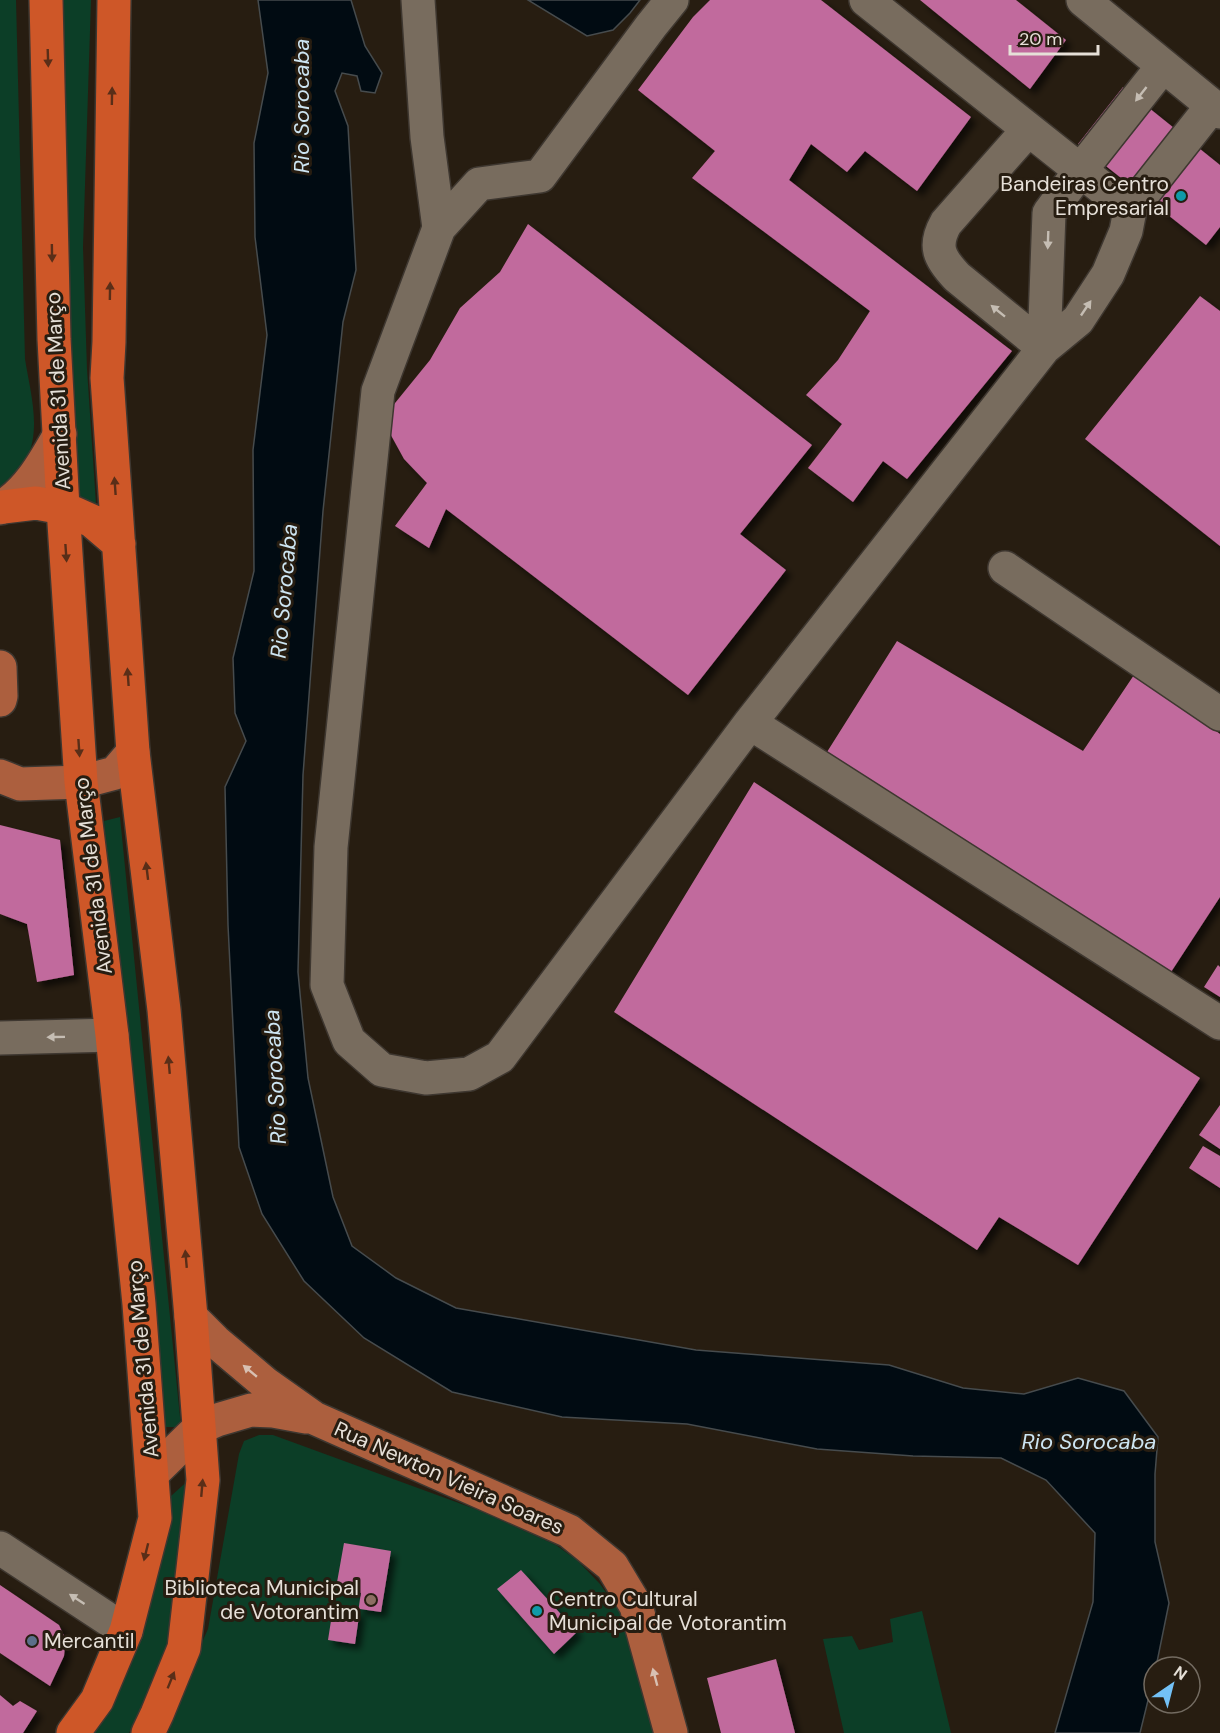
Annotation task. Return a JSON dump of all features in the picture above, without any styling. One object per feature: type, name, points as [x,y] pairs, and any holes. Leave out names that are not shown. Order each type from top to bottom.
[{"type":"highway","name":"Avenida 31 de Março","points":[[46,0],[54,339],[81,782],[112,1035],[139,1304],[155,1518],[126,1631],[97,1700],[73,1733]]},
{"type":"highway","points":[[114,0],[107,378],[133,752],[164,1010],[203,1480],[184,1648],[148,1733]]},
{"type":"highway","points":[[1,508],[36,503],[63,508],[92,521],[119,544]]},
{"type":"main road","points":[[1,508],[17,495],[39,471],[60,434]]},
{"type":"main road","points":[[0,667],[0,700]]},
{"type":"main road","points":[[0,776],[20,783],[81,782],[115,773],[133,752]]},
{"type":"main road","points":[[191,1317],[215,1341],[266,1384],[314,1418]]},
{"type":"main road","points":[[152,1473],[199,1428],[217,1420],[251,1410],[291,1413],[314,1418]]},
{"type":"main road","name":"Rua Newton Vieira Soares","points":[[314,1418],[569,1531],[612,1566],[636,1606],[671,1733]]},
{"type":"street","points":[[418,0],[427,138],[439,228]]},
{"type":"street","points":[[672,0],[540,176],[479,184],[439,228],[378,391],[331,848],[327,985],[349,1041],[382,1070],[426,1078],[469,1074],[500,1057],[750,723],[1044,348],[1077,320],[1108,274],[1126,231],[1130,210],[1216,109],[1083,0]]},
{"type":"street","points":[[866,0],[1130,210]]},
{"type":"street","points":[[1044,348],[1049,213],[1163,66]]},
{"type":"street","points":[[1028,130],[946,222],[939,235],[939,249],[946,265],[957,277],[1044,348]]},
{"type":"street","points":[[1005,568],[1220,714]]},
{"type":"street","points":[[750,723],[1220,1023]]},
{"type":"street","points":[[0,1038],[112,1035]]},
{"type":"street","points":[[0,1548],[126,1631]]},
{"type":"green space","points":[[0,0],[16,0],[25,359],[34,423],[31,448],[26,460],[0,487]]},
{"type":"green space","points":[[63,0],[91,0],[83,247],[87,369],[96,504],[84,499],[73,498]]},
{"type":"green space","points":[[120,817],[181,1427],[155,1427],[104,821]]},
{"type":"green space","points":[[259,1435],[273,1435],[478,1510],[556,1545],[578,1561],[600,1584],[619,1611],[634,1646],[656,1733],[161,1733],[208,1629],[239,1454],[244,1441]]},
{"type":"green space","points":[[192,1477],[184,1588],[163,1665],[129,1733],[89,1733],[159,1553],[171,1496]]},
{"type":"green space","points":[[922,1611],[951,1733],[844,1733],[823,1639],[852,1636],[859,1650],[893,1642],[890,1619]]},
{"type":"water","name":"Rio Sorocaba","points":[[258,0],[351,0],[365,46],[382,73],[375,93],[361,91],[357,76],[342,73],[335,91],[348,126],[356,270],[343,322],[323,511],[303,775],[298,972],[308,1078],[333,1197],[352,1246],[396,1278],[456,1308],[696,1350],[889,1365],[963,1388],[1024,1394],[1078,1378],[1124,1391],[1158,1437],[1155,1474],[1155,1542],[1169,1603],[1158,1655],[1142,1655],[1142,1715],[1144,1715],[1140,1733],[1055,1733],[1093,1602],[1095,1533],[1046,1480],[1001,1458],[913,1456],[817,1449],[687,1424],[562,1417],[452,1392],[364,1338],[304,1281],[262,1214],[239,1147],[228,925],[225,787],[246,741],[235,713],[233,658],[254,571],[253,450],[267,335],[255,237],[254,143],[268,73]]},
{"type":"water","points":[[528,0],[640,0],[613,30],[587,36]]},
{"type":"building","points":[[710,0],[821,0],[971,117],[917,191],[865,151],[847,172],[811,144],[789,180],[1012,351],[907,479],[883,461],[853,502],[808,468],[842,424],[806,395],[838,360],[870,311],[692,178],[715,151],[638,90],[693,17]]},
{"type":"building","points":[[920,0],[1016,0],[1066,40],[1030,89]]},
{"type":"building","name":"Bandeiras Centro Empresarial","points":[[1123,87],[1220,165],[1220,227],[1206,245],[1078,144]]},
{"type":"building","points":[[528,224],[812,445],[740,534],[786,570],[688,695],[446,509],[429,548],[395,526],[427,483],[404,459],[387,428],[391,408],[430,360],[460,308],[500,272]]},
{"type":"building","points":[[1200,296],[1220,311],[1220,546],[1085,439]]},
{"type":"building","points":[[897,641],[1083,751],[1136,672],[1220,734],[1220,897],[1171,972],[827,752]]},
{"type":"building","points":[[754,782],[1200,1078],[1078,1265],[999,1217],[977,1250],[614,1012]]},
{"type":"building","points":[[0,825],[60,840],[74,975],[37,982],[27,924],[0,914]]},
{"type":"building","points":[[1218,965],[1220,967],[1220,997],[1204,987]]},
{"type":"building","points":[[1220,1105],[1220,1149],[1199,1135]]},
{"type":"building","points":[[1203,1146],[1220,1156],[1220,1188],[1189,1168]]},
{"type":"building","name":"Biblioteca Municipal de Votorantim","points":[[344,1543],[391,1551],[381,1612],[360,1609],[355,1644],[328,1640],[333,1608],[358,1612],[361,1593],[336,1588]]},
{"type":"building","name":"Centro Cultural Municipal de Votorantim","points":[[521,1570],[577,1632],[554,1654],[497,1589]]},
{"type":"building","name":"Mercantil","points":[[0,1585],[59,1625],[64,1636],[64,1656],[50,1686],[0,1653]]},
{"type":"building","points":[[776,1659],[795,1733],[721,1733],[707,1678]]},
{"type":"building","points":[[0,1695],[13,1706],[20,1701],[37,1711],[23,1733],[0,1733]]},
{"type":"place","name":"Bandeiras Centro Empresarial","points":[[1181,196]]},
{"type":"place","name":"Biblioteca Municipal de Votorantim","points":[[371,1600]]},
{"type":"place","name":"Centro Cultural Municipal de Votorantim","points":[[537,1611]]},
{"type":"place","name":"Mercantil","points":[[32,1641]]}]
